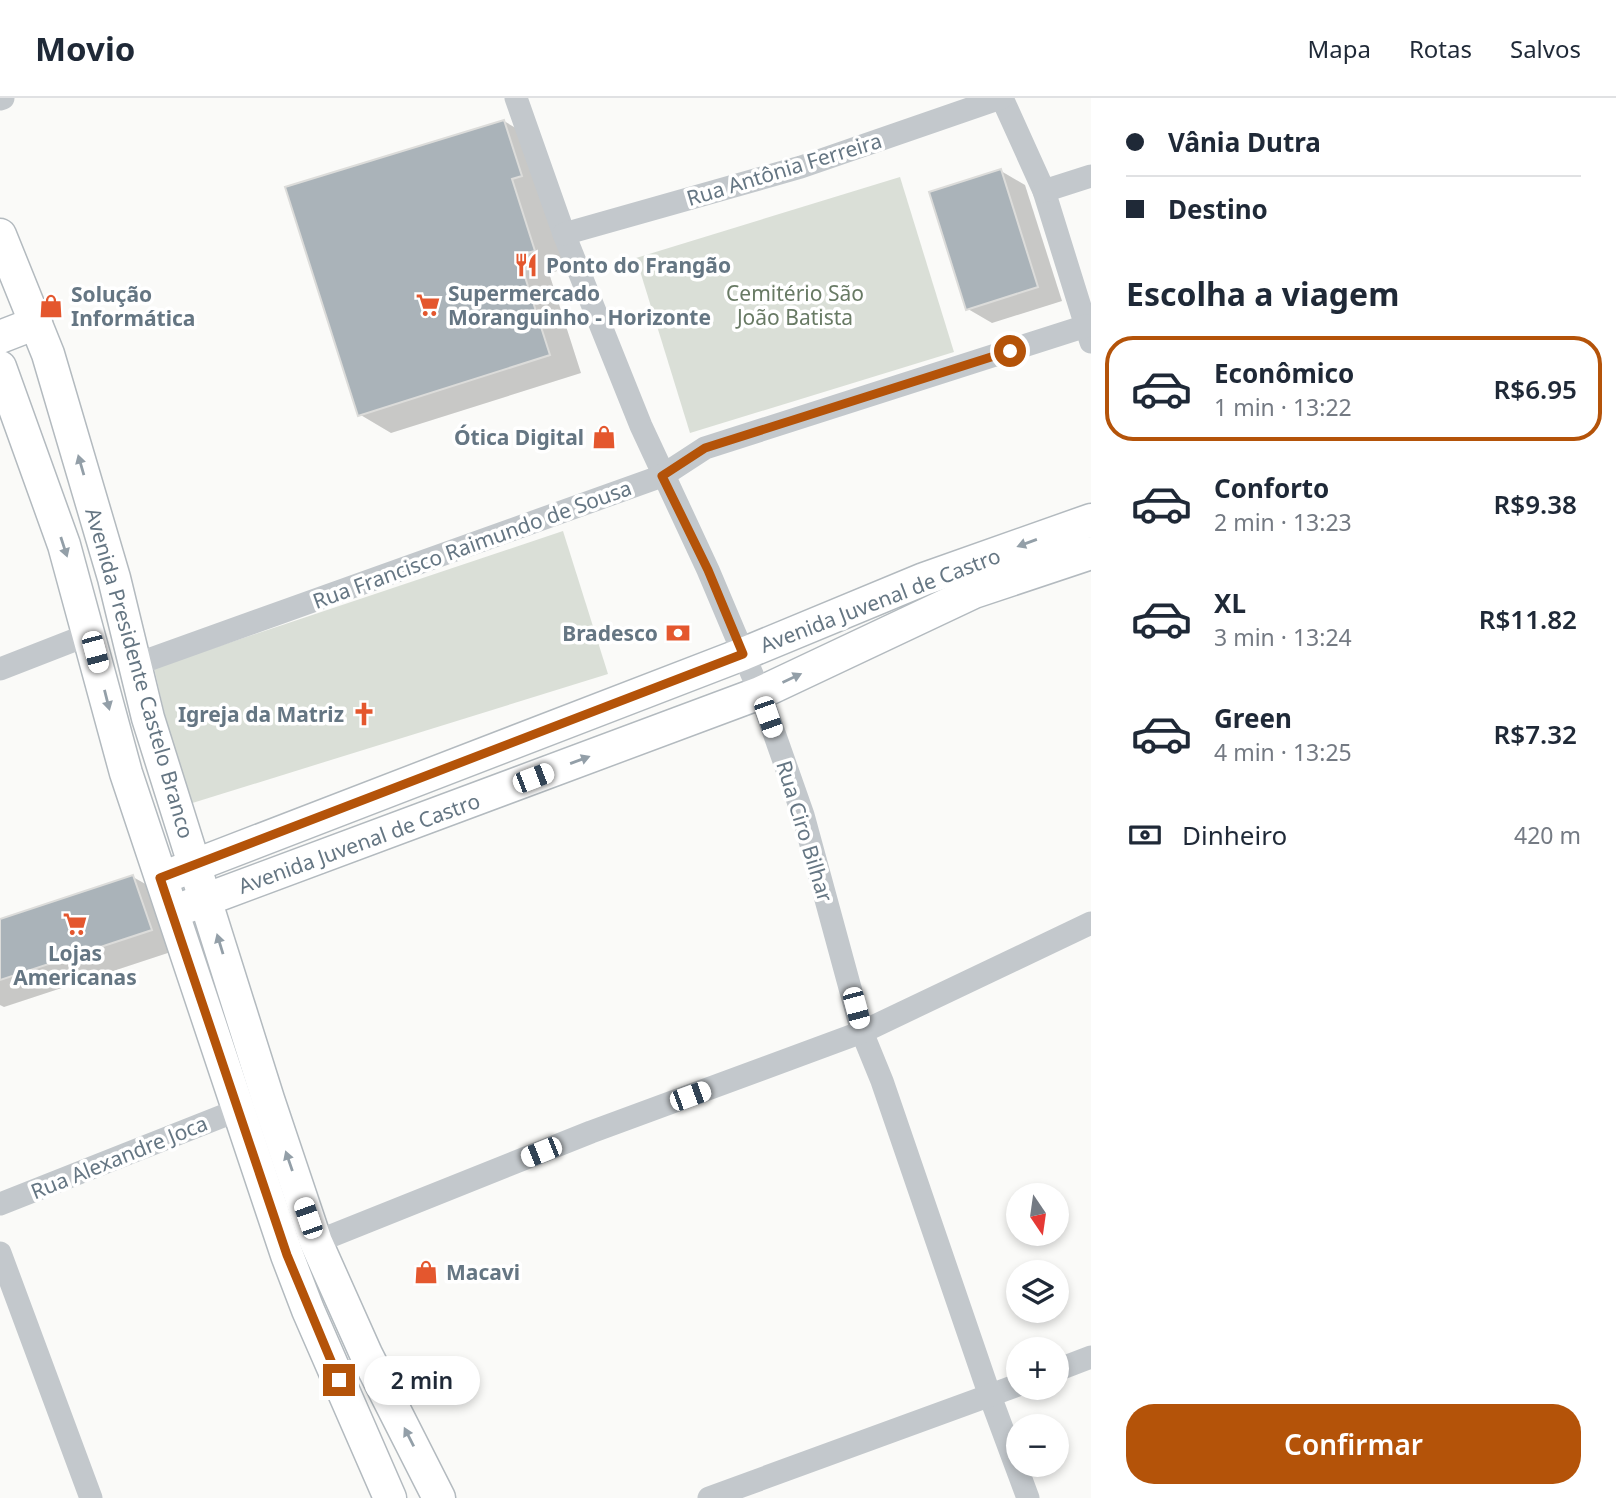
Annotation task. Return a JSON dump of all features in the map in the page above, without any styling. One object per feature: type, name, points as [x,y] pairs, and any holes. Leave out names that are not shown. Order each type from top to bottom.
[{"type":"main road","name":"Avenida Presidente Castelo Branco","points":[[0,235],[48,354],[114,578],[134,665],[268,1099],[316,1242],[366,1353],[439,1498]]},
{"type":"main road","points":[[0,337],[36,323]]},
{"type":"main road","points":[[1,371],[48,354]]},
{"type":"main road","name":"Avenida Presidente Castelo Branco","points":[[1,371],[64,545],[126,773],[287,1255],[308,1310],[390,1498]]},
{"type":"main road","name":"Avenida Juvenal de Castro","points":[[160,878],[743,654],[924,579],[1091,520]]},
{"type":"main road","name":"Avenida Juvenal de Castro","points":[[172,912],[760,693],[974,592],[1091,553]]},
{"type":"street","name":"Rua Ciro Bilhar","points":[[516,98],[564,234],[662,476],[708,570],[760,693],[803,815],[862,1032],[883,1081],[990,1396],[1028,1498]]},
{"type":"street","name":"Rua Antônia Ferreira","points":[[564,234],[801,167],[1001,98]]},
{"type":"street","points":[[1001,98],[1045,191],[1088,334]]},
{"type":"street","points":[[1045,191],[1091,176]]},
{"type":"street","name":"Rua Francisco Raimundo de Sousa","points":[[134,665],[662,476],[705,448],[1088,334]]},
{"type":"street","points":[[0,669],[90,634]]},
{"type":"street","points":[[316,1242],[591,1132],[862,1032],[1091,923]]},
{"type":"street","name":"Rua Alexandre Joca","points":[[0,1204],[239,1110]]},
{"type":"street","points":[[0,1253],[91,1498]]},
{"type":"street","points":[[1069,1365],[1091,1357]]},
{"type":"street","points":[[709,1498],[1006,1390]]},
{"type":"green space","name":"Cemitério São João Batista","points":[[900,177],[954,352],[690,433],[636,258]]},
{"type":"green space","points":[[563,531],[608,674],[186,805],[154,668]]},
{"type":"building","name":"Supermercado Moranguinho - Horizonte","points":[[504,120],[522,176],[512,179],[535,251],[518,255],[550,355],[358,416],[285,187]]},
{"type":"building","points":[[1001,169],[1038,287],[966,310],[929,192]]},
{"type":"building","name":"Lojas Americanas","points":[[133,875],[152,930],[0,980],[0,919]]},
{"type":"place","name":"Ponto do Frangão","points":[[526,265]]},
{"type":"place","name":"Supermercado Moranguinho - Horizonte","points":[[428,305]]},
{"type":"place","name":"Solução Informática","points":[[51,306]]},
{"type":"place","name":"Ótica Digital","points":[[604,437]]},
{"type":"place","name":"Bradesco","points":[[678,633]]},
{"type":"place","name":"Igreja da Matriz","points":[[364,714]]},
{"type":"place","name":"Lojas Americanas","points":[[75,924]]},
{"type":"place","name":"Macavi","points":[[426,1272]]},
{"type":"route","points":[[339,1380],[287,1255],[160,878],[743,654],[708,570],[662,476],[705,448],[1010,351]]}]
